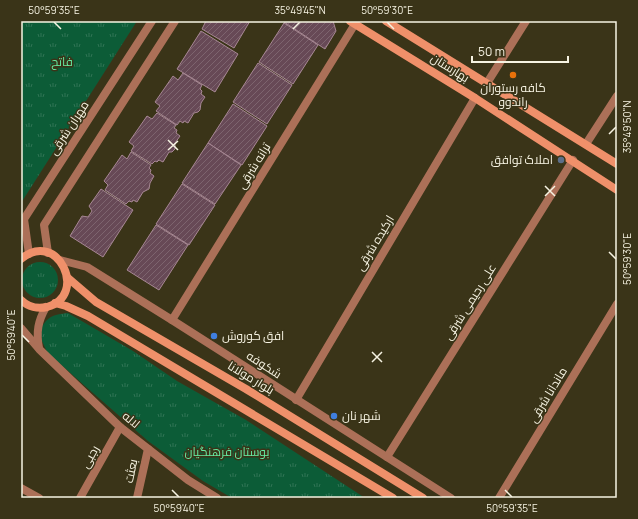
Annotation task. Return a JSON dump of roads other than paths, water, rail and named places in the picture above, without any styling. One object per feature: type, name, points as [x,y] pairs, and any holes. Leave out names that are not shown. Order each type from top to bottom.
[{"type":"main road","name":"بهارستان","points":[[386,21],[617,164]]},
{"type":"main road","name":"بهارستان","points":[[352,23],[475,98],[573,160],[617,190]]},
{"type":"main road","points":[[21,300],[34,307],[46,307],[55,303],[63,295],[68,278],[67,272],[60,260],[48,253],[35,252],[23,256]]},
{"type":"main road","name":"بلوار مولانا","points":[[68,278],[96,302],[246,389],[423,498]]},
{"type":"main road","points":[[55,303],[66,306],[88,316],[392,498]]},
{"type":"street","name":"مهران شرقی","points":[[23,256],[24,219],[152,21]]},
{"type":"street","points":[[48,253],[44,225],[175,21]]},
{"type":"street","points":[[487,83],[526,21]]},
{"type":"street","name":"ترانه شرقی","points":[[172,320],[352,23]]},
{"type":"street","points":[[586,144],[617,96]]},
{"type":"street","name":"ارکیده شرقی","points":[[296,400],[475,98]]},
{"type":"street","name":"علی رحیمی شرقی","points":[[387,457],[573,160]]},
{"type":"street","name":"شکوفه","points":[[60,260],[87,267],[451,498]]},
{"type":"street","name":"ماندانا شرقی","points":[[499,498],[617,304]]},
{"type":"street","points":[[39,349],[37,337],[38,326],[46,307]]},
{"type":"street","name":"لاله","points":[[21,328],[39,349],[120,428],[188,480],[217,498]]},
{"type":"street","name":"رجبی","points":[[80,498],[120,428]]},
{"type":"street","name":"بعثت","points":[[137,498],[148,449]]},
{"type":"street","points":[[21,488],[39,498]]},
{"type":"place","name":"کافه رستوران راندوو","points":[[513,75]]},
{"type":"place","name":"املاک توافق","points":[[561,160]]},
{"type":"place","name":"افق کوروش","points":[[214,336]]},
{"type":"place","name":"شهر نان","points":[[334,416]]},
{"type":"park label","name":"فاتح","points":[[62,62]]},
{"type":"park label","name":"بوستان فرهنگیان","points":[[227,452]]}]
